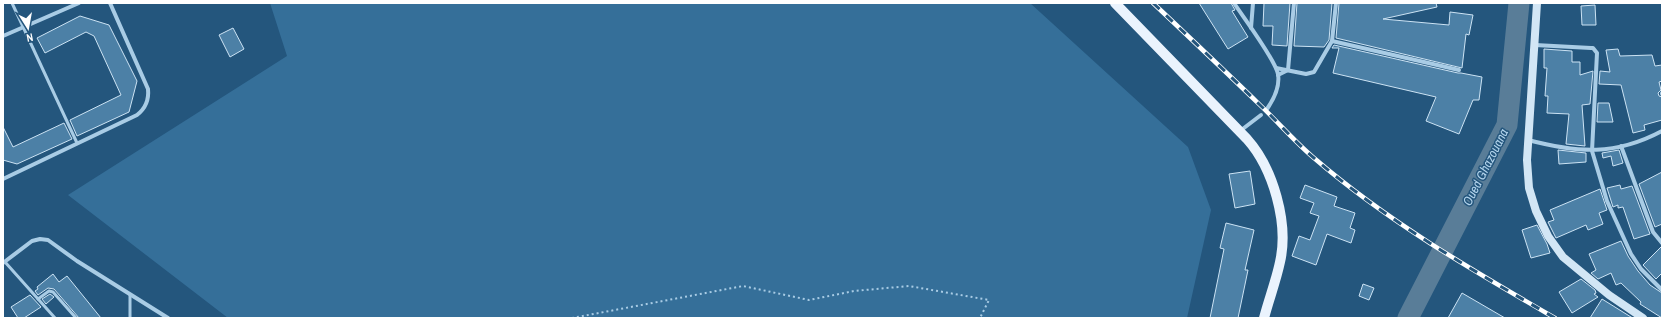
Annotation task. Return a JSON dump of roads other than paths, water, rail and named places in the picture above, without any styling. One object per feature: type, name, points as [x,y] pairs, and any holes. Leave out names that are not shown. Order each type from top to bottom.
[{"type":"main road","points":[[1115,3],[1255,147],[1268,173],[1277,202],[1282,231],[1280,261],[1264,318]]},
{"type":"main road","points":[[1537,3],[1527,160],[1529,188],[1536,211],[1548,236],[1563,257],[1609,295],[1643,318]]},
{"type":"street","points":[[3,36],[79,3]]},
{"type":"street","points":[[3,179],[137,115],[144,108],[148,98],[146,84],[110,3]]},
{"type":"street","points":[[1234,3],[1276,68],[1278,82],[1273,99],[1267,109]]},
{"type":"street","points":[[1251,28],[1253,3]]},
{"type":"street","points":[[1288,70],[1294,3]]},
{"type":"street","points":[[1276,68],[1306,74],[1314,72],[1332,41],[1336,3]]},
{"type":"street","points":[[1332,41],[1459,70]]},
{"type":"street","points":[[1535,45],[1591,48],[1597,53],[1592,151],[1607,201],[1630,254],[1641,269],[1662,290]]},
{"type":"street","points":[[1278,75],[1288,70]]},
{"type":"street","points":[[1240,131],[1261,115]]},
{"type":"street","points":[[1528,140],[1559,148],[1592,151],[1640,141],[1662,131]]},
{"type":"street","points":[[1620,146],[1653,232],[1662,243]]},
{"type":"street","points":[[4,263],[32,241],[40,239],[48,240],[77,261],[168,318]]},
{"type":"lane","points":[[12,3],[77,143]]},
{"type":"lane","points":[[4,263],[55,318]]},
{"type":"lane","points":[[38,299],[49,291],[53,292],[76,318]]},
{"type":"lane","points":[[130,294],[130,318]]},
{"type":"waterway","name":"Oued Ghazouana","points":[[1408,318],[1507,125],[1519,3]]},
{"type":"railway","points":[[1153,3],[1247,92],[1300,145],[1342,181],[1400,224],[1431,244],[1555,318]]}]
